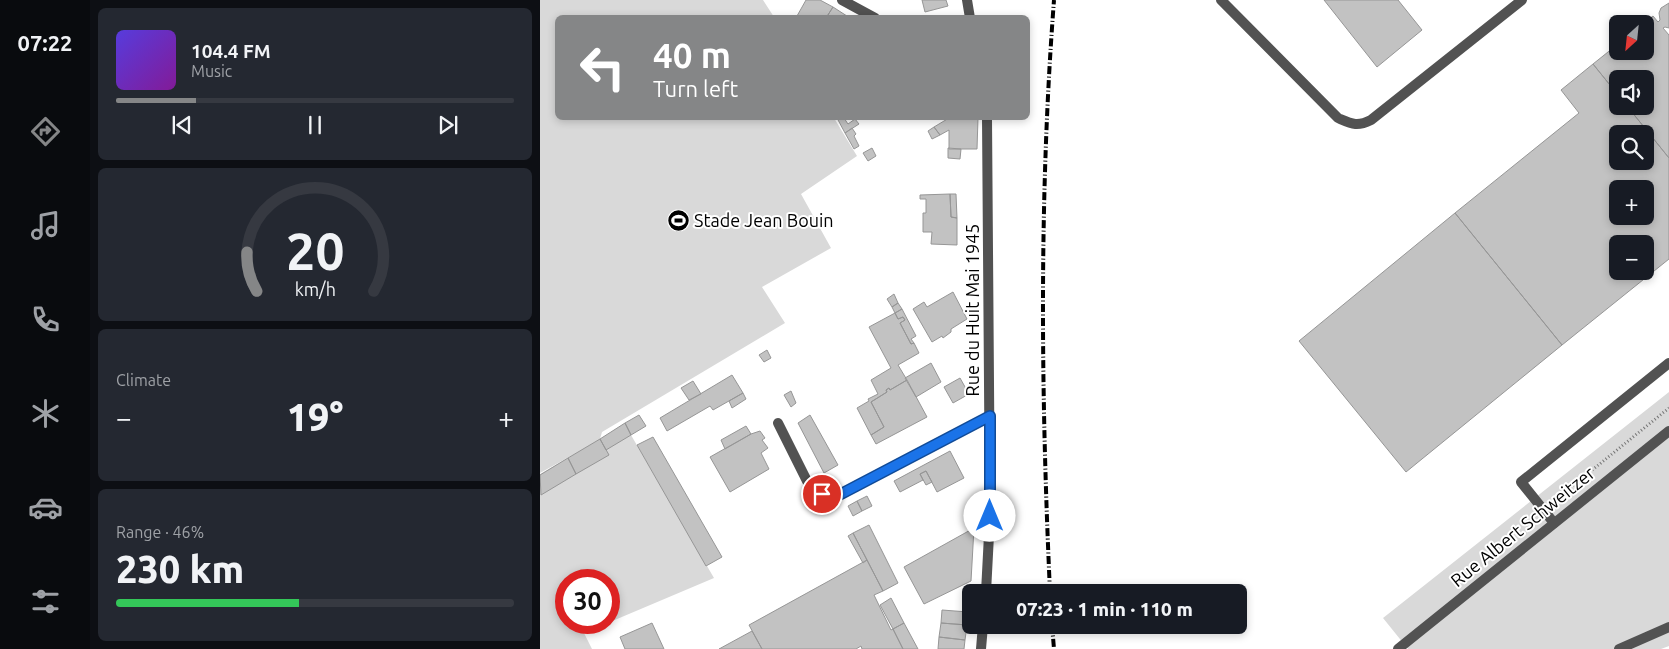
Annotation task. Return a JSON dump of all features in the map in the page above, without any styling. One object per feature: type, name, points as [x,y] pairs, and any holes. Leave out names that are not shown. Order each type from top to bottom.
[{"type":"street","points":[[842,0],[870,15]]},
{"type":"street","points":[[967,0],[970,15]]},
{"type":"street","points":[[1221,0],[1338,118],[1361,125],[1372,120],[1522,0]]},
{"type":"street","name":"Rue du Huit Mai 1945","points":[[987,120],[990,533],[987,584]]},
{"type":"street","points":[[1554,523],[1521,482],[1669,363]]},
{"type":"street","points":[[778,423],[806,482],[822,494],[841,494],[990,416]]},
{"type":"street","name":"Rue Albert Schweitzer","points":[[1398,649],[1669,431]]},
{"type":"street","points":[[1619,649],[1669,627]]},
{"type":"street","points":[[980,649],[982,634]]},
{"type":"path","points":[[1572,509],[1560,496],[1669,408]]},
{"type":"shaded area","name":"Stade Jean Bouin","points":[[540,0],[763,0],[773,15],[555,15],[555,120],[835,120],[857,156],[801,194],[831,248],[762,287],[785,323],[602,432],[600,439],[631,435],[714,578],[620,618],[620,569],[555,569],[555,634],[584,634],[592,649],[540,649],[540,474],[578,452],[540,473]]},
{"type":"shaded area","points":[[1669,392],[1669,646],[1661,649],[1408,649],[1383,618]]},
{"type":"building","points":[[806,0],[820,0],[833,7],[828,15],[798,15]]},
{"type":"building","points":[[922,0],[946,0],[948,6],[925,12]]},
{"type":"building","points":[[1324,0],[1398,0],[1422,30],[1377,67]]},
{"type":"building","points":[[1669,3],[1669,28],[1663,28],[1669,35],[1669,158],[1654,139],[1654,125],[1642,125],[1634,115],[1654,115],[1654,70],[1609,70],[1609,84],[1593,64],[1609,51],[1609,60],[1654,60],[1654,17],[1658,22],[1660,20],[1659,13],[1661,8]]},
{"type":"building","points":[[833,7],[845,15],[828,15]]},
{"type":"building","points":[[1593,64],[1609,84],[1609,115],[1634,115],[1642,125],[1609,125],[1609,170],[1654,170],[1654,139],[1669,158],[1669,259],[1654,271],[1654,235],[1609,235],[1609,280],[1643,280],[1562,345],[1455,213],[1579,113],[1561,90]]},
{"type":"building","points":[[838,120],[845,120],[848,124],[856,120],[859,124],[845,133]]},
{"type":"building","points":[[946,120],[978,120],[977,149],[949,149],[949,130],[940,135],[934,127]]},
{"type":"building","points":[[934,127],[940,135],[932,139],[928,131]]},
{"type":"building","points":[[852,128],[856,134],[854,136],[859,146],[854,149],[845,133]]},
{"type":"building","points":[[872,148],[876,156],[868,161],[863,153]]},
{"type":"building","points":[[948,148],[961,149],[960,159],[948,158]]},
{"type":"building","points":[[950,194],[951,217],[957,218],[957,245],[931,244],[932,232],[923,232],[923,213],[926,213],[926,199],[920,199],[920,195]]},
{"type":"building","points":[[950,194],[956,194],[957,218],[951,217]]},
{"type":"building","points":[[1455,213],[1562,345],[1406,472],[1299,341]]},
{"type":"building","points":[[953,292],[967,319],[951,329],[951,332],[943,338],[942,336],[932,342],[913,309],[924,302],[927,307]]},
{"type":"building","points":[[894,294],[898,303],[892,307],[887,299]]},
{"type":"building","points":[[898,303],[902,309],[895,313],[892,307]]},
{"type":"building","points":[[902,309],[916,336],[911,339],[914,343],[911,344],[900,323],[905,320],[903,317],[898,319],[895,313]]},
{"type":"building","points":[[895,313],[898,319],[903,317],[905,320],[900,323],[911,344],[914,343],[919,353],[898,365],[907,380],[890,390],[889,388],[886,390],[887,392],[871,402],[884,427],[871,435],[857,408],[878,394],[871,380],[891,368],[869,327]]},
{"type":"building","points":[[767,350],[771,358],[764,362],[759,355]]},
{"type":"building","points":[[931,363],[941,382],[916,397],[905,378]]},
{"type":"building","points":[[732,375],[743,393],[713,410],[710,406],[667,431],[660,418]]},
{"type":"building","points":[[960,378],[969,394],[953,403],[944,387]]},
{"type":"building","points":[[907,380],[927,417],[876,444],[871,435],[884,427],[871,402],[887,392],[886,390],[889,388],[890,390]]},
{"type":"building","points":[[693,381],[701,394],[689,400],[681,388]]},
{"type":"building","points":[[791,391],[796,403],[791,407],[784,395]]},
{"type":"building","points":[[743,393],[746,399],[732,408],[729,401]]},
{"type":"building","points":[[639,415],[646,426],[631,435],[625,423]]},
{"type":"building","points":[[810,415],[838,465],[824,473],[798,423]]},
{"type":"building","points":[[625,423],[631,435],[606,450],[600,439]]},
{"type":"building","points":[[746,426],[751,434],[725,449],[721,440]]},
{"type":"building","points":[[760,431],[765,438],[762,440],[768,448],[761,453],[769,469],[730,492],[710,457]]},
{"type":"building","points":[[653,437],[722,557],[706,566],[637,445]]},
{"type":"building","points":[[600,439],[609,455],[576,474],[568,458]]},
{"type":"building","points":[[950,451],[964,478],[937,492],[926,471],[920,474],[923,480],[900,492],[894,481]]},
{"type":"building","points":[[568,458],[576,474],[541,495],[540,475]]},
{"type":"building","points":[[926,471],[932,482],[926,485],[920,474]]},
{"type":"building","points":[[867,496],[872,506],[862,511],[857,501]]},
{"type":"building","points":[[857,501],[862,511],[853,516],[848,506]]},
{"type":"building","points":[[869,525],[898,583],[883,591],[853,533]]},
{"type":"building","points":[[974,528],[971,581],[924,604],[904,567]]},
{"type":"building","points":[[853,533],[867,560],[863,563],[848,536]]},
{"type":"building","points":[[867,560],[883,591],[874,595],[891,630],[893,629],[903,649],[862,649],[861,646],[856,649],[762,649],[749,625]]},
{"type":"building","points":[[891,598],[904,623],[893,629],[880,605]]},
{"type":"building","points":[[942,610],[962,612],[962,625],[941,623]]},
{"type":"building","points":[[652,623],[664,649],[625,649],[620,637]]},
{"type":"building","points":[[904,623],[918,649],[903,649],[893,629]]},
{"type":"building","points":[[941,623],[962,625],[962,634],[966,634],[965,640],[939,637]]},
{"type":"building","points":[[752,631],[762,649],[719,649]]},
{"type":"building","points":[[939,637],[965,640],[964,649],[938,649]]},
{"type":"railway","points":[[1050,584],[1043,370],[1043,296],[1046,148],[1054,0]]},
{"type":"railway","points":[[1053,634],[1054,649]]},
{"type":"place","name":"Stade Jean Bouin","points":[[678,221]]},
{"type":"route","points":[[822,494],[841,494],[990,416],[990,516]]}]
